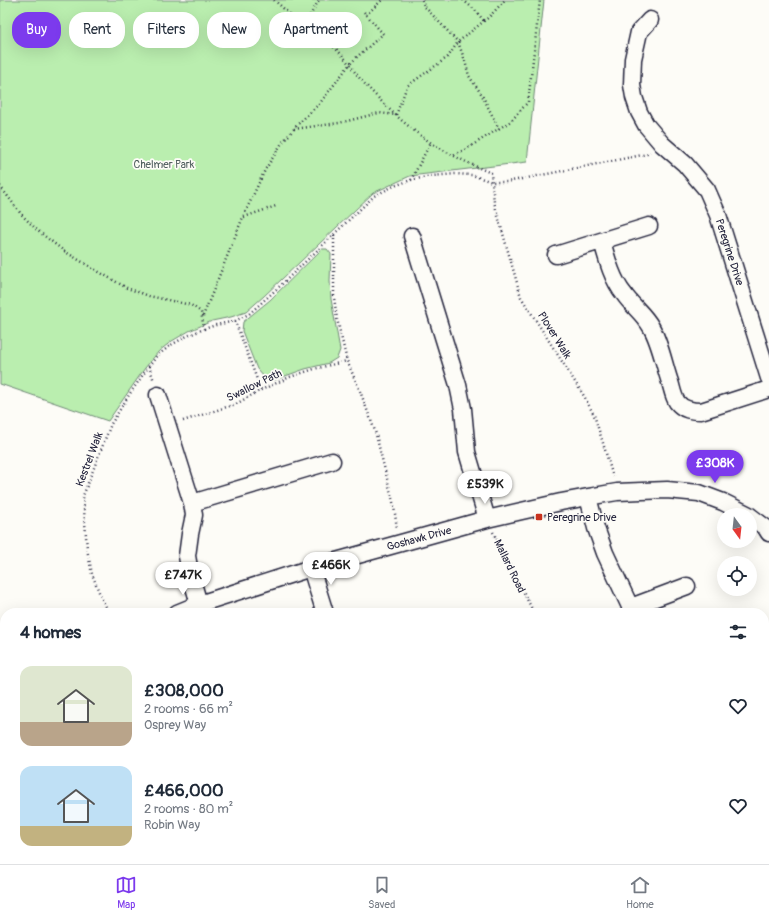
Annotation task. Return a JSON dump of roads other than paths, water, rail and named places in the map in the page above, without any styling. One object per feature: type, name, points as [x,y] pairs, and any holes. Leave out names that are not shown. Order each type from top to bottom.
[{"type":"street","name":"Peregrine Drive","points":[[650,20],[639,32],[633,59],[632,85],[634,97],[646,125],[662,144],[685,164],[707,190],[718,215],[769,378]]},
{"type":"street","points":[[556,255],[650,226]]},
{"type":"street","points":[[412,236],[458,386],[463,409],[467,452],[487,519]]},
{"type":"street","points":[[602,241],[608,263],[615,280],[624,294],[642,314],[651,327],[657,340],[673,391],[677,401],[683,408],[692,411],[701,411],[769,389]]},
{"type":"street","points":[[158,395],[192,503],[194,515],[187,556],[190,574],[200,604]]},
{"type":"street","points":[[192,503],[332,461]]},
{"type":"street","name":"Goshawk Drive","points":[[190,608],[311,568],[487,519],[588,497],[617,492],[667,490],[699,493],[735,508]]},
{"type":"street","points":[[588,497],[604,553],[631,608]]},
{"type":"street","name":"Goshawk Drive","points":[[757,520],[768,529]]},
{"type":"street","points":[[311,568],[323,608]]},
{"type":"street","points":[[637,608],[688,586]]},
{"type":"place","name":"Peregrine Drive","points":[[539,517]]},
{"type":"park label","name":"Chelmer Park","points":[[164,164]]}]
